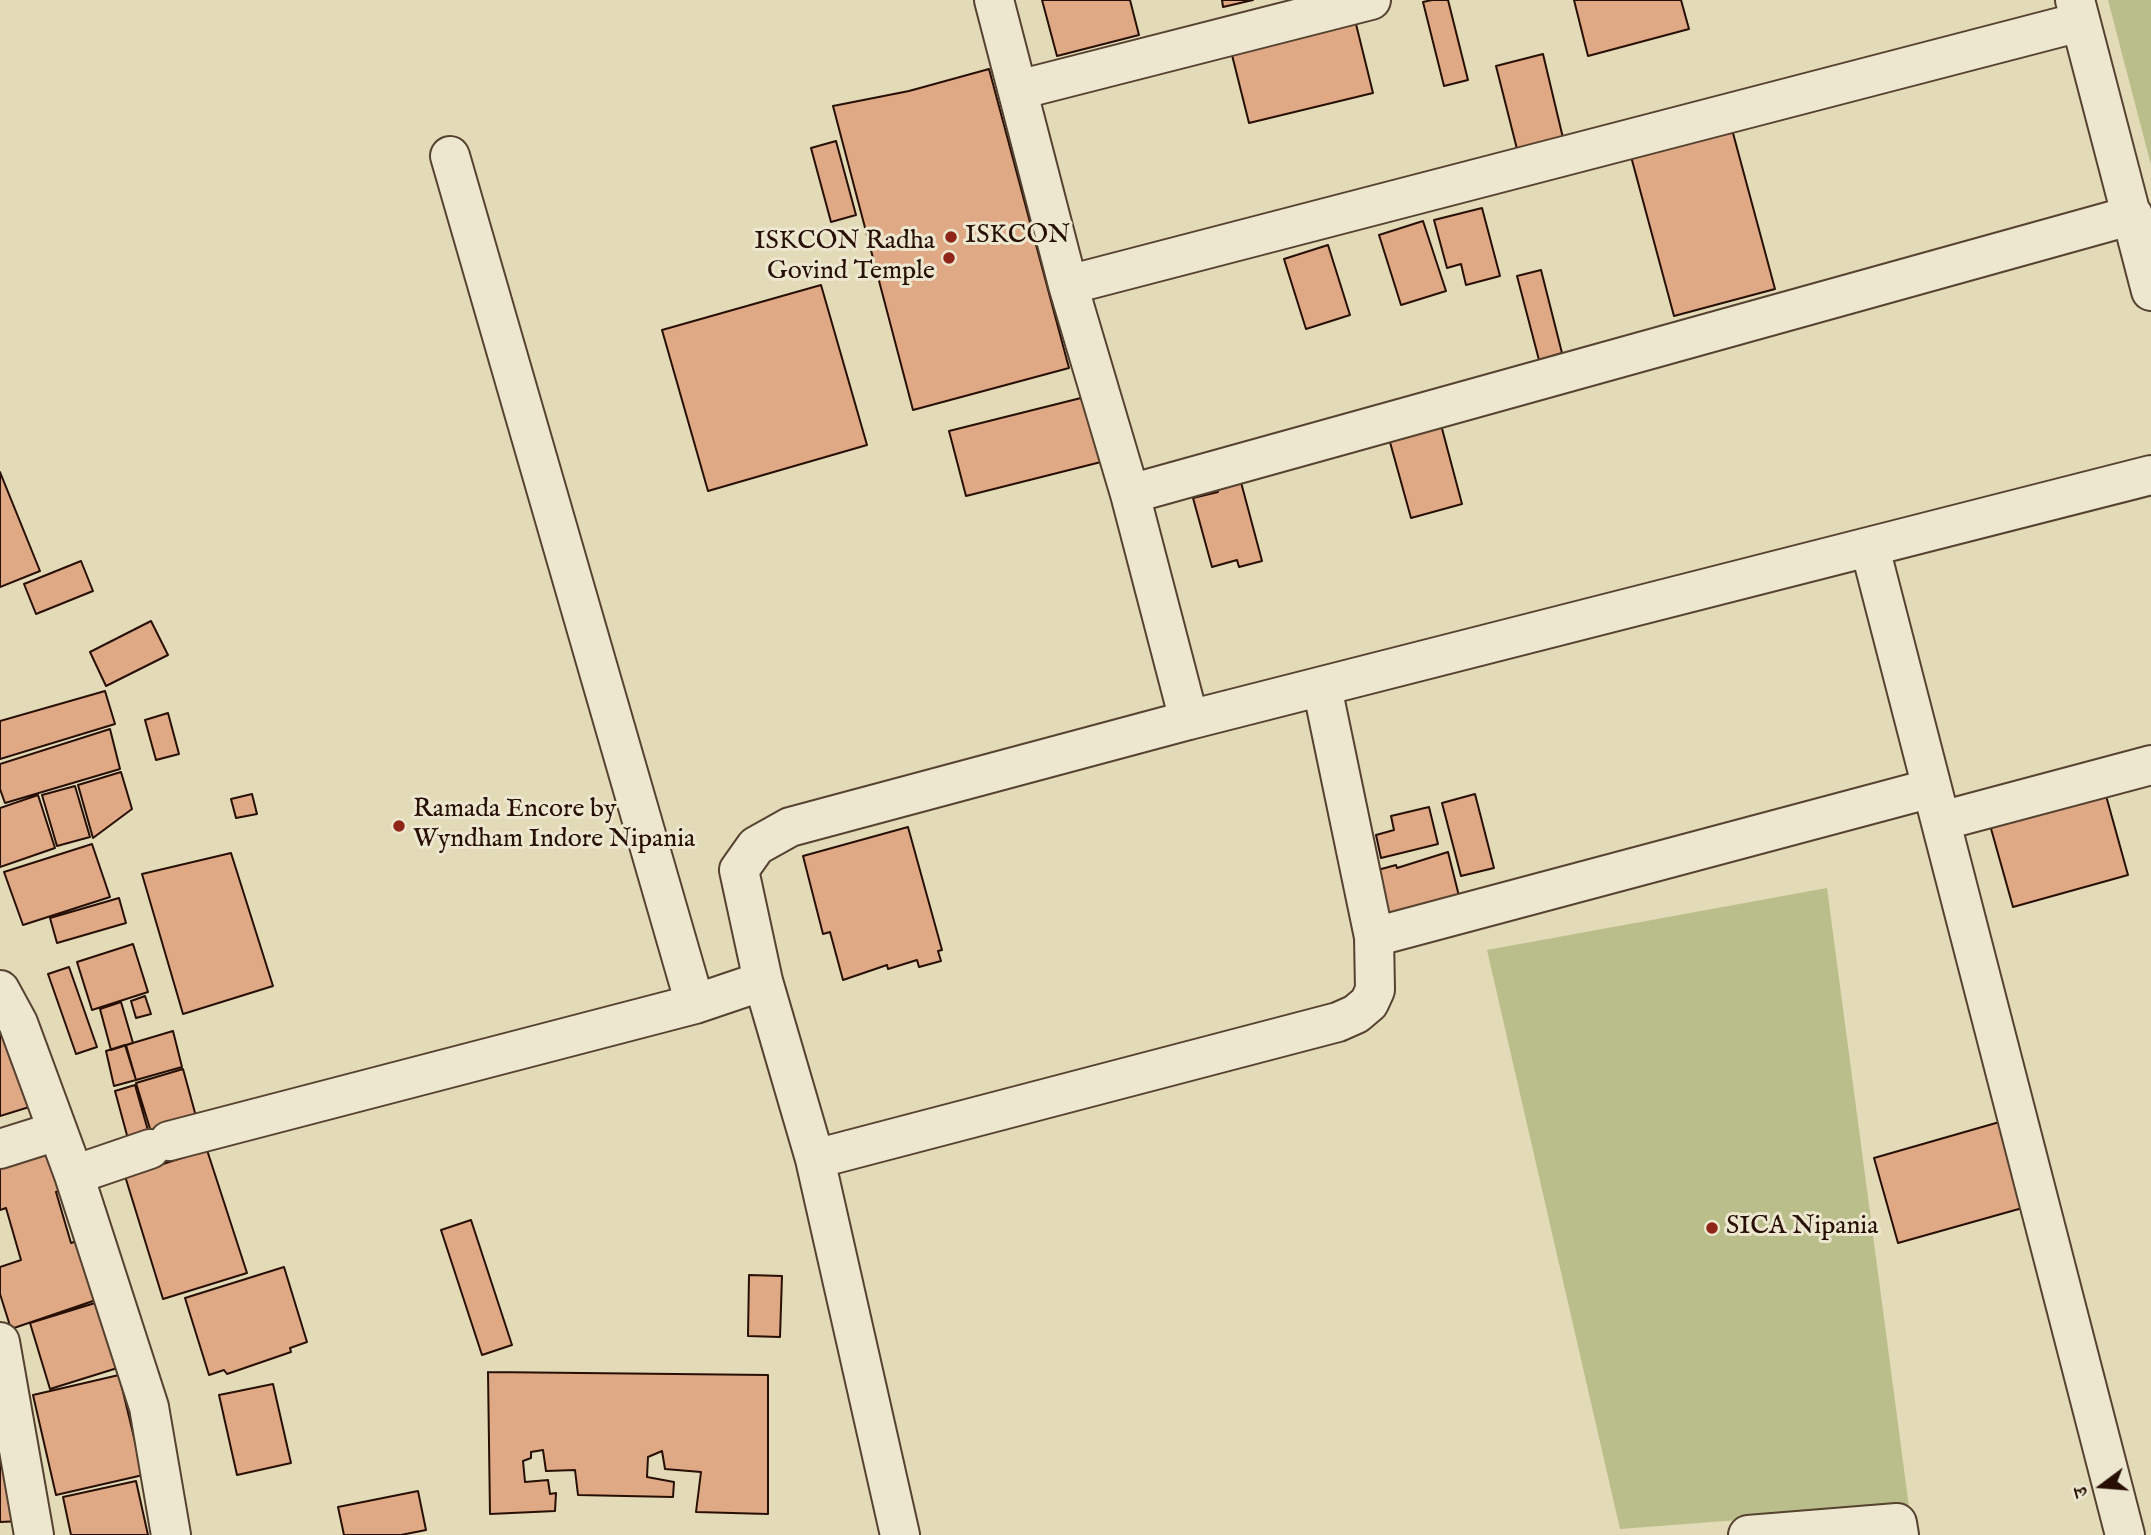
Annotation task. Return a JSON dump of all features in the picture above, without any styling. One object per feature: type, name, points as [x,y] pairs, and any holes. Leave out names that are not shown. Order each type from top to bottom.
[{"type":"street","points":[[995,0],[1068,285],[1130,494],[1189,720]]},
{"type":"street","points":[[1018,90],[1371,0]]},
{"type":"street","points":[[1068,285],[2077,11],[2151,291]]},
{"type":"street","points":[[450,156],[695,1004]]},
{"type":"street","points":[[1130,494],[2133,215]]},
{"type":"street","points":[[900,1535],[816,1159],[763,981],[739,870],[756,846],[790,827],[1189,720],[2151,475]]},
{"type":"street","points":[[1870,548],[2124,1535]]},
{"type":"street","points":[[816,1159],[1338,1021],[1356,1014],[1369,1003],[1375,990],[1374,937],[1322,687]]},
{"type":"street","points":[[1374,937],[1936,804],[2151,765]]},
{"type":"street","points":[[74,1175],[160,1145],[695,1004],[763,981]]},
{"type":"street","points":[[0,990],[18,1023],[74,1175],[149,1407],[171,1535]]},
{"type":"street","points":[[0,1149],[58,1131]]},
{"type":"street","points":[[0,1342],[34,1535]]},
{"type":"street","points":[[1748,1535],[1897,1523],[1899,1535]]},
{"type":"green space","points":[[2108,0],[2151,0],[2151,165]]},
{"type":"green space","name":"SICA Nipania","points":[[1827,888],[1909,1507],[1620,1529],[1487,950]]},
{"type":"building","points":[[1042,0],[1130,0],[1139,35],[1057,56]]},
{"type":"building","points":[[1222,0],[1253,0],[1223,7]]},
{"type":"building","points":[[1448,0],[1468,80],[1444,86],[1423,2]]},
{"type":"building","points":[[1574,0],[1681,0],[1689,29],[1588,56]]},
{"type":"building","points":[[1355,20],[1373,93],[1249,123],[1231,51]]},
{"type":"building","points":[[1543,54],[1563,138],[1517,149],[1496,66]]},
{"type":"building","name":"ISKCON","points":[[989,69],[1069,368],[913,410],[833,106],[909,91]]},
{"type":"building","points":[[1730,122],[1775,289],[1674,316],[1629,149]]},
{"type":"building","points":[[836,141],[856,215],[831,222],[811,148]]},
{"type":"building","points":[[1482,208],[1500,276],[1466,285],[1461,264],[1447,268],[1434,220]]},
{"type":"building","points":[[1423,221],[1446,291],[1401,305],[1379,235]]},
{"type":"building","points":[[1328,245],[1350,315],[1306,329],[1284,259]]},
{"type":"building","points":[[1541,270],[1562,353],[1539,360],[1517,276]]},
{"type":"building","points":[[821,285],[867,445],[708,491],[662,330]]},
{"type":"building","points":[[1085,397],[1101,462],[966,496],[949,431]]},
{"type":"building","points":[[1440,421],[1462,504],[1411,518],[1388,435]]},
{"type":"building","points":[[1238,471],[1262,561],[1239,567],[1237,560],[1212,567],[1193,498],[1218,492],[1215,477]]},
{"type":"building","points":[[0,472],[40,571],[0,587]]},
{"type":"building","points":[[81,561],[93,591],[36,614],[24,584]]},
{"type":"building","points":[[151,621],[168,655],[106,686],[90,652]]},
{"type":"building","points":[[105,691],[115,724],[0,759],[0,721]]},
{"type":"building","points":[[168,713],[179,754],[156,760],[145,720]]},
{"type":"building","points":[[110,729],[120,769],[5,803],[0,789],[0,764]]},
{"type":"building","points":[[121,772],[132,809],[93,838],[78,785]]},
{"type":"building","points":[[75,786],[90,837],[57,846],[42,795]]},
{"type":"building","points":[[2105,792],[2128,875],[2013,907],[1990,825]]},
{"type":"building","points":[[252,794],[257,814],[236,818],[231,799]]},
{"type":"building","points":[[1475,794],[1494,868],[1461,876],[1442,803]]},
{"type":"building","points":[[38,795],[55,848],[0,867],[0,808]]},
{"type":"building","points":[[1429,807],[1438,844],[1381,858],[1376,835],[1394,830],[1391,816]]},
{"type":"building","points":[[908,827],[942,950],[938,951],[941,961],[919,967],[917,960],[888,969],[887,965],[843,980],[830,932],[823,934],[803,856]]},
{"type":"building","points":[[92,844],[110,897],[23,925],[4,872]]},
{"type":"building","points":[[1448,852],[1459,896],[1386,917],[1374,871],[1396,865],[1397,868]]},
{"type":"building","points":[[231,853],[273,986],[183,1014],[142,874]]},
{"type":"building","points":[[119,898],[126,923],[57,943],[50,918]]},
{"type":"building","points":[[133,944],[148,992],[92,1010],[77,962]]},
{"type":"building","points":[[69,967],[97,1047],[76,1054],[48,974]]},
{"type":"building","points":[[145,996],[151,1014],[136,1018],[131,1001]]},
{"type":"building","points":[[121,1002],[133,1043],[111,1050],[100,1009]]},
{"type":"building","points":[[0,1006],[39,1104],[0,1116]]},
{"type":"building","points":[[173,1031],[182,1067],[136,1080],[126,1045]]},
{"type":"building","points":[[125,1045],[136,1080],[114,1086],[106,1051]]},
{"type":"building","points":[[183,1069],[197,1120],[151,1132],[136,1083]]},
{"type":"building","points":[[135,1085],[149,1134],[128,1139],[115,1091]]},
{"type":"building","points":[[2003,1121],[2026,1207],[1898,1243],[1874,1158]]},
{"type":"building","points":[[48,1143],[62,1190],[56,1192],[71,1243],[82,1239],[96,1300],[11,1329],[0,1294],[0,1267],[21,1260],[6,1208],[0,1210],[0,1157]]},
{"type":"building","points":[[207,1150],[247,1273],[163,1299],[125,1176]]},
{"type":"building","points":[[471,1220],[512,1345],[482,1355],[441,1230]]},
{"type":"building","points":[[284,1267],[307,1342],[290,1348],[291,1352],[227,1374],[224,1370],[209,1375],[185,1298]]},
{"type":"building","points":[[749,1275],[782,1276],[780,1337],[748,1336]]},
{"type":"building","points":[[108,1299],[127,1365],[50,1389],[30,1323]]},
{"type":"building","points":[[488,1372],[768,1375],[768,1514],[696,1512],[701,1472],[665,1469],[662,1451],[648,1457],[647,1477],[674,1482],[673,1497],[578,1495],[575,1470],[546,1471],[543,1450],[531,1452],[531,1458],[523,1461],[525,1482],[548,1480],[550,1494],[556,1493],[555,1511],[490,1514]]},
{"type":"building","points":[[119,1375],[143,1475],[56,1495],[33,1395]]},
{"type":"building","points":[[273,1384],[291,1463],[237,1475],[219,1395]]},
{"type":"building","points":[[7,1457],[22,1521],[0,1522],[0,1459]]},
{"type":"building","points":[[136,1481],[148,1535],[71,1535],[63,1497]]},
{"type":"building","points":[[418,1491],[426,1530],[401,1535],[344,1535],[338,1507]]},
{"type":"place","name":"ISKCON","points":[[951,237]]},
{"type":"place","name":"ISKCON Radha Govind Temple","points":[[949,258]]},
{"type":"place","name":"Ramada Encore by Wyndham Indore Nipania","points":[[399,826]]},
{"type":"place","name":"SICA Nipania","points":[[1712,1228]]}]
